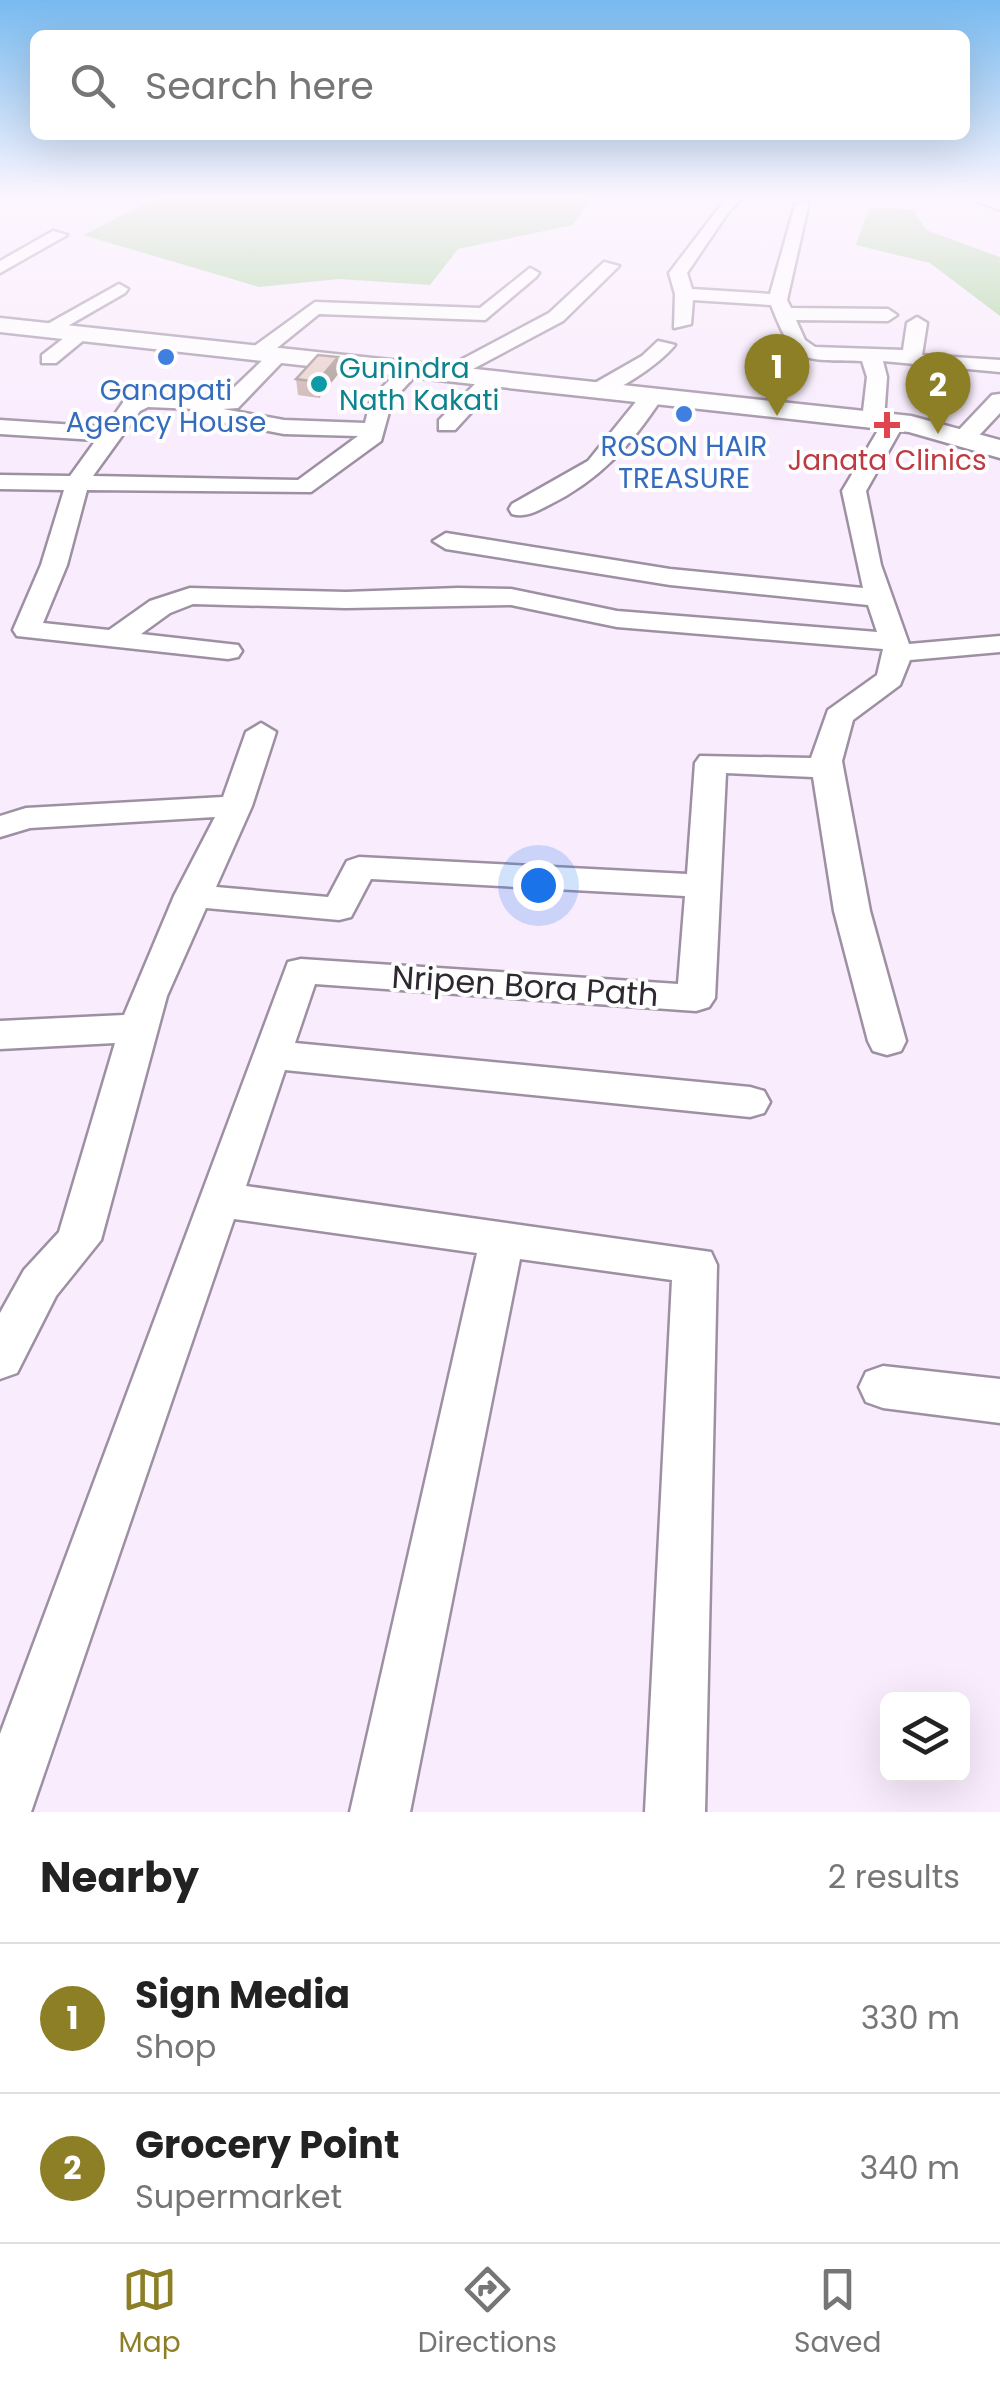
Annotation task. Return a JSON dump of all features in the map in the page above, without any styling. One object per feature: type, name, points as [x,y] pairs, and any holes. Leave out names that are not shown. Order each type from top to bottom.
[{"type":"main road","points":[[0,325],[883,421],[1000,449]]},
{"type":"street","points":[[228,651],[13,629],[54,565],[78,481],[132,406],[146,400],[230,403],[267,355],[316,308],[485,314],[522,281]]},
{"type":"street","points":[[446,375],[558,317],[595,281]]},
{"type":"street","points":[[680,281],[684,294],[681,324]]},
{"type":"street","points":[[788,281],[783,307],[796,343],[810,353],[912,356],[916,324]]},
{"type":"street","points":[[44,330],[119,289]]},
{"type":"street","points":[[684,294],[888,315]]},
{"type":"street","points":[[49,359],[80,334]]},
{"type":"street","points":[[593,392],[649,360],[665,345]]},
{"type":"street","points":[[870,355],[883,421],[854,492],[868,565],[896,647],[890,679],[838,716],[828,768],[852,911],[887,1041]]},
{"type":"street","points":[[913,361],[1000,366]]},
{"type":"street","points":[[0,482],[78,481],[290,490],[302,487],[364,445],[374,430],[382,399],[408,371]]},
{"type":"street","points":[[447,425],[490,380]]},
{"type":"street","points":[[520,509],[567,488],[605,463],[651,398]]},
{"type":"street","points":[[963,438],[1000,400]]},
{"type":"street","points":[[202,412],[284,427],[374,430]]},
{"type":"street","points":[[0,427],[110,434]]},
{"type":"street","points":[[446,540],[670,576],[880,598]]},
{"type":"street","points":[[115,639],[160,608],[190,596],[346,600],[458,596],[511,597],[617,618],[896,647],[1000,644]]},
{"type":"street","points":[[0,1358],[40,1283],[80,1240],[138,1028],[191,896],[236,806],[261,732]]},
{"type":"street","name":"Nripen Bora Path","points":[[272,1055],[302,970],[696,998],[711,763],[828,768]]},
{"type":"street","points":[[0,827],[26,818],[236,806]]},
{"type":"street","points":[[191,896],[339,908],[359,868],[704,886]]},
{"type":"street","points":[[0,1035],[138,1028]]},
{"type":"street","points":[[1,1812],[272,1055],[750,1102]]},
{"type":"street","points":[[222,1200],[695,1265],[675,1812]]},
{"type":"street","points":[[380,1812],[502,1238]]},
{"type":"street","points":[[882,1387],[1000,1402]]},
{"type":"green space","points":[[237,281],[323,281],[259,287]]},
{"type":"green space","points":[[363,281],[433,281],[430,285]]},
{"type":"green space","points":[[953,281],[1000,281],[1000,316]]},
{"type":"building","points":[[318,355],[338,357],[317,382],[296,379]]},
{"type":"place","name":"Ganapati Agency House","points":[[166,357]]},
{"type":"place","name":"Gunindra Nath Kakati","points":[[319,384]]},
{"type":"place","name":"ROSON HAIR TREASURE","points":[[684,414]]},
{"type":"place","name":"Sign Media","points":[[777,416]]},
{"type":"place","name":"Janata Clinics","points":[[887,425]]},
{"type":"place","name":"Grocery Point","points":[[938,434]]}]
